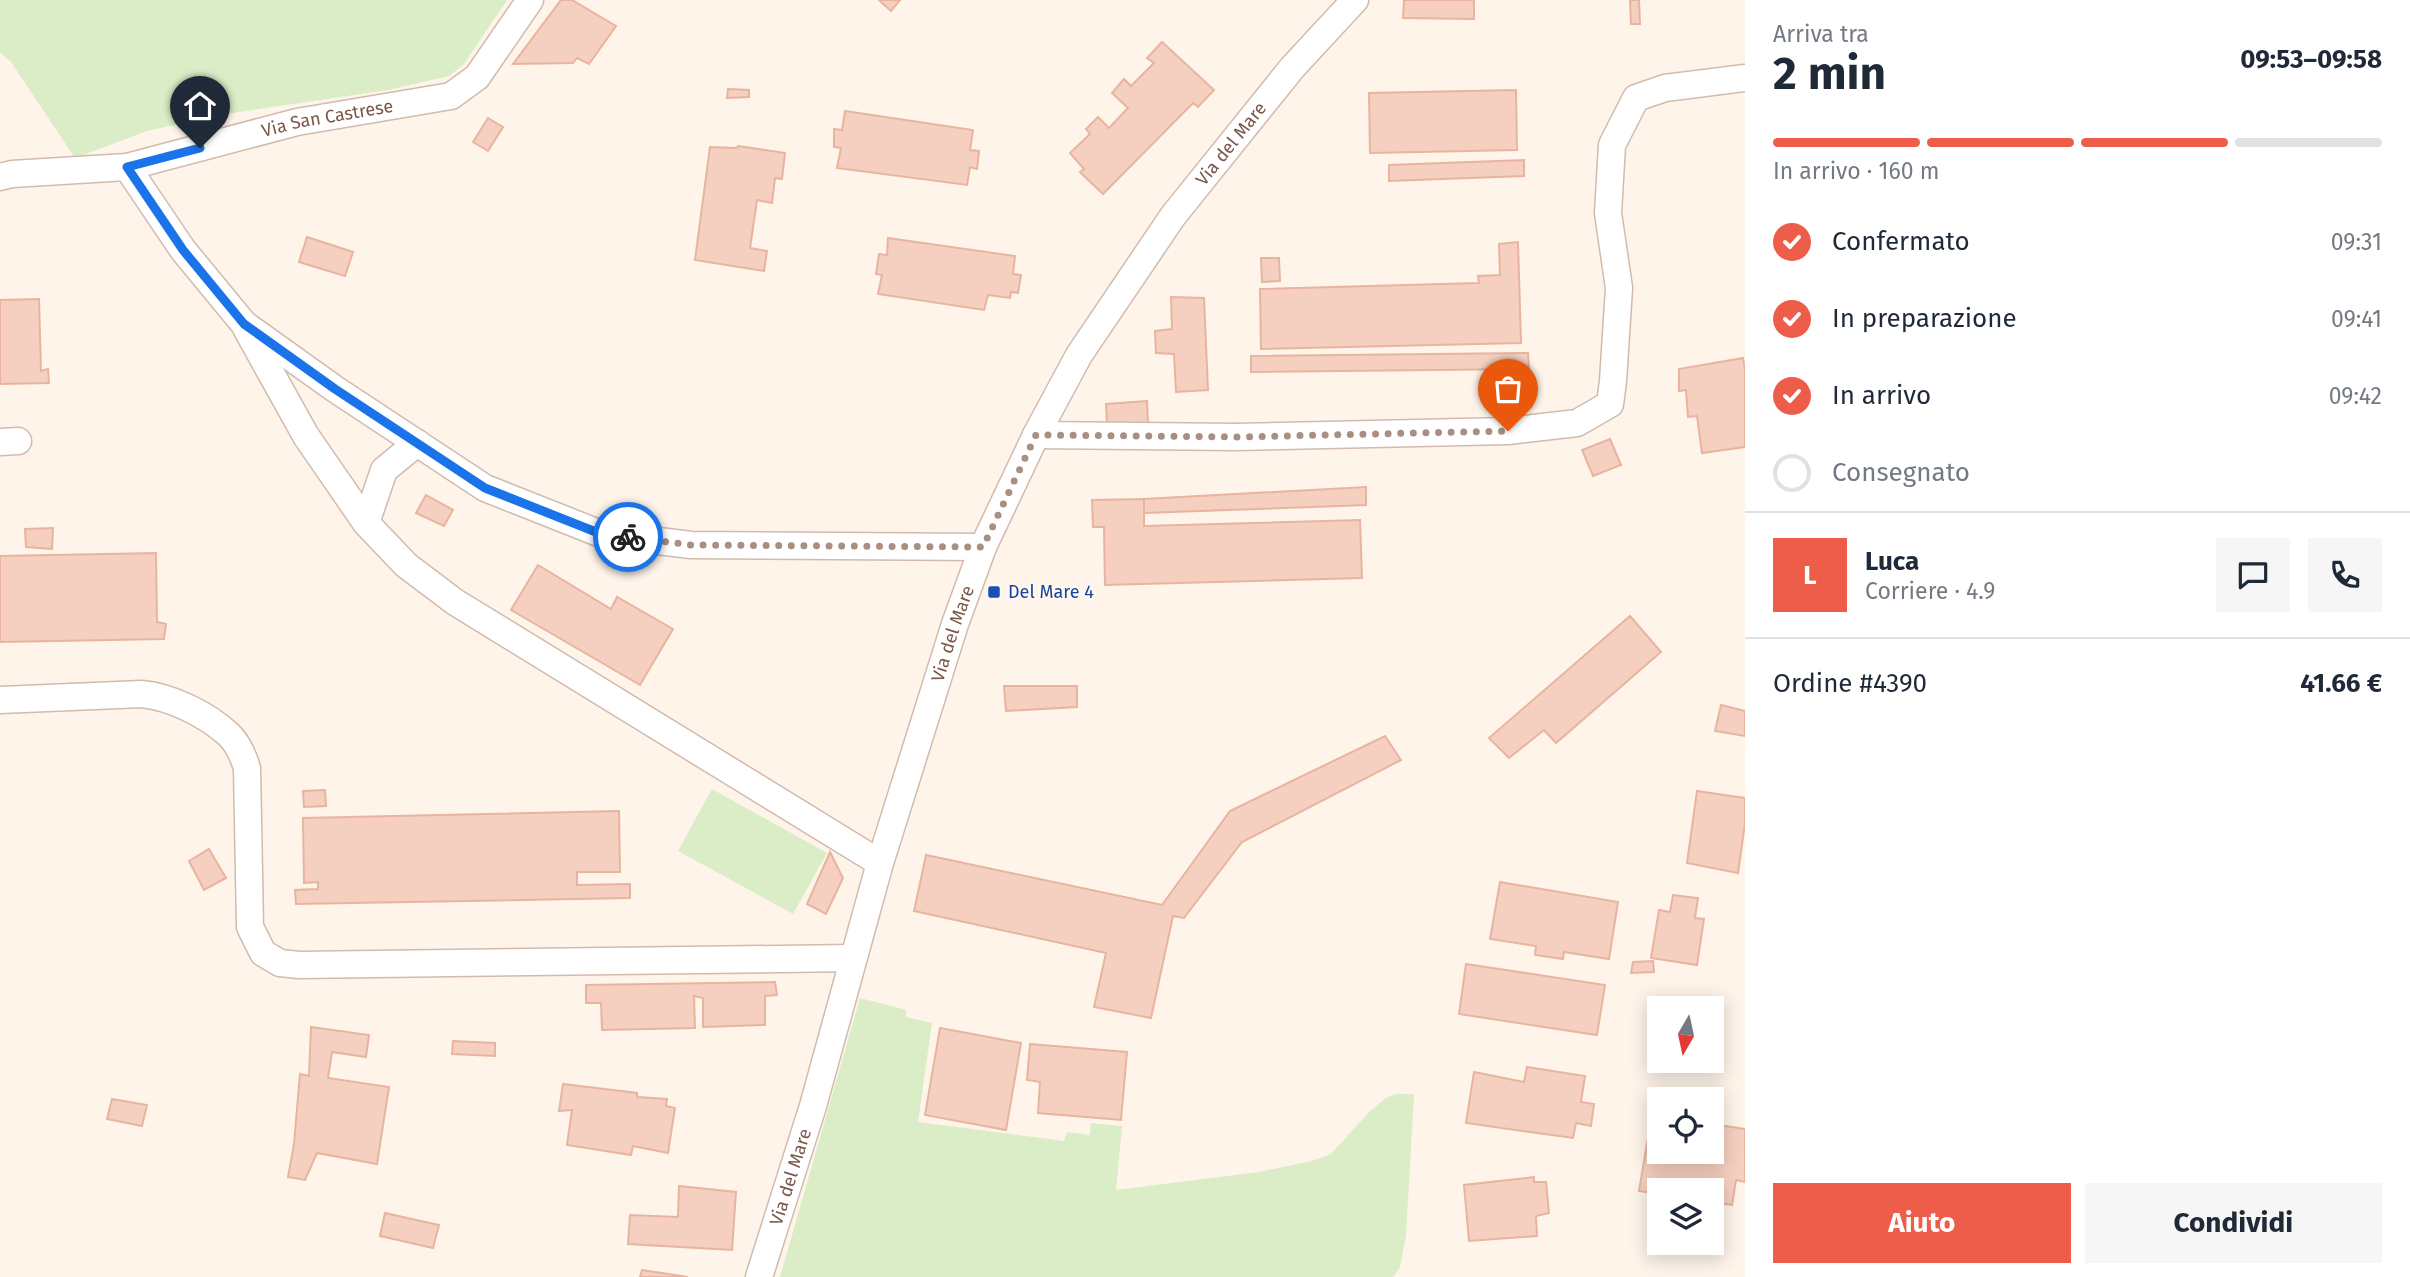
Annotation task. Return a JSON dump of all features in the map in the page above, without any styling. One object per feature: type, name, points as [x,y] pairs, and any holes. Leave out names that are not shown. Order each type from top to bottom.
[{"type":"street","name":"Via San Castrese","points":[[0,177],[127,167],[297,122],[451,96],[477,76],[530,0]]},
{"type":"street","name":"Via del Mare","points":[[759,1277],[813,1106],[880,863],[955,624],[983,547],[1036,435],[1079,355],[1173,216],[1292,68],[1356,0]]},
{"type":"street","points":[[1036,435],[1237,437],[1508,431],[1577,423],[1610,404],[1619,288],[1608,214],[1612,145],[1636,98],[1665,88],[1745,78]]},
{"type":"street","points":[[127,167],[183,250],[244,324],[306,436],[366,523],[406,565],[455,602],[880,863]]},
{"type":"street","points":[[244,324],[335,389],[485,488],[601,534],[691,545],[983,547]]},
{"type":"street","points":[[366,523],[384,470],[417,443]]},
{"type":"street","points":[[0,700],[142,694],[160,696],[183,705],[228,734],[240,750],[247,768],[250,927],[263,953],[280,963],[299,965],[853,958]]},
{"type":"green space","points":[[0,0],[507,0],[464,64],[449,76],[388,90],[219,115],[147,131],[75,158],[11,62],[0,52]]},
{"type":"green space","points":[[712,789],[827,853],[793,914],[678,851]]},
{"type":"green space","points":[[860,998],[906,1010],[906,1017],[932,1023],[918,1122],[1064,1141],[1067,1132],[1090,1135],[1091,1123],[1122,1126],[1116,1190],[1259,1172],[1312,1161],[1331,1154],[1370,1111],[1386,1098],[1395,1094],[1414,1094],[1406,1235],[1400,1267],[1393,1277],[780,1277]]},
{"type":"building","points":[[561,0],[572,0],[616,26],[589,64],[577,58],[573,63],[513,64]]},
{"type":"building","points":[[879,0],[900,0],[891,11]]},
{"type":"building","points":[[1404,0],[1474,0],[1474,19],[1403,18]]},
{"type":"building","points":[[1630,0],[1639,0],[1640,24],[1631,24]]},
{"type":"building","points":[[1162,42],[1214,90],[1198,107],[1193,103],[1103,194],[1080,172],[1084,169],[1070,153],[1090,134],[1086,129],[1098,117],[1109,128],[1128,108],[1112,93],[1124,79],[1131,86],[1154,63],[1147,58]]},
{"type":"building","points":[[728,89],[749,90],[749,97],[727,98]]},
{"type":"building","points":[[1516,90],[1517,150],[1370,153],[1369,93]]},
{"type":"building","points":[[845,111],[973,130],[970,150],[979,151],[977,169],[970,167],[967,185],[837,168],[841,148],[834,147],[834,129],[842,130]]},
{"type":"building","points":[[488,118],[503,127],[488,151],[473,142]]},
{"type":"building","points":[[738,146],[785,153],[782,179],[775,178],[772,203],[757,200],[750,248],[767,251],[764,271],[695,260],[710,147]]},
{"type":"building","points":[[1524,160],[1524,176],[1389,181],[1389,165]]},
{"type":"building","points":[[307,237],[353,252],[345,276],[299,262]]},
{"type":"building","points":[[888,238],[1015,256],[1013,274],[1021,275],[1018,293],[1011,292],[1010,298],[988,295],[984,310],[878,294],[882,275],[876,274],[879,254],[887,255]]},
{"type":"building","points":[[1518,242],[1521,343],[1261,349],[1260,289],[1479,283],[1478,276],[1500,275],[1499,244]]},
{"type":"building","points":[[1261,258],[1279,258],[1280,281],[1262,282]]},
{"type":"building","points":[[1171,297],[1204,298],[1208,390],[1176,392],[1174,354],[1156,353],[1155,331],[1172,329]]},
{"type":"building","points":[[39,299],[41,371],[48,369],[49,383],[0,384],[0,300]]},
{"type":"building","points":[[1528,353],[1529,369],[1251,372],[1251,356]]},
{"type":"building","points":[[1743,358],[1745,447],[1702,453],[1697,416],[1688,417],[1686,390],[1679,391],[1679,369]]},
{"type":"building","points":[[1147,401],[1148,424],[1107,424],[1106,404]]},
{"type":"building","points":[[1610,439],[1621,465],[1593,476],[1582,450]]},
{"type":"building","points":[[1366,487],[1366,505],[1144,513],[1144,499]]},
{"type":"building","points":[[426,495],[453,510],[444,526],[416,513]]},
{"type":"building","points":[[1144,499],[1144,526],[1360,520],[1362,578],[1105,585],[1104,527],[1093,527],[1092,500]]},
{"type":"building","points":[[53,528],[52,549],[26,547],[25,529]]},
{"type":"building","points":[[156,553],[157,622],[166,624],[164,639],[0,642],[0,556]]},
{"type":"building","points":[[538,565],[611,609],[617,597],[673,629],[640,685],[511,610]]},
{"type":"building","points":[[1630,616],[1661,652],[1556,743],[1544,730],[1509,758],[1489,738]]},
{"type":"building","points":[[1004,686],[1077,686],[1077,707],[1006,711]]},
{"type":"building","points":[[1721,705],[1745,711],[1745,736],[1715,731]]},
{"type":"building","points":[[1385,736],[1401,760],[1242,842],[1184,918],[1173,916],[1151,1018],[1094,1007],[1106,953],[914,911],[926,855],[1162,905],[1230,811]]},
{"type":"building","points":[[325,790],[326,806],[304,807],[303,791]]},
{"type":"building","points":[[1697,791],[1745,798],[1745,823],[1738,873],[1687,863]]},
{"type":"building","points":[[619,811],[620,872],[577,872],[577,885],[630,884],[630,898],[296,904],[295,890],[318,889],[318,882],[304,883],[303,818]]},
{"type":"building","points":[[209,849],[226,878],[204,890],[189,861]]},
{"type":"building","points":[[830,852],[843,878],[826,914],[807,904]]},
{"type":"building","points":[[1500,882],[1618,902],[1609,959],[1564,952],[1563,959],[1535,955],[1536,946],[1490,939]]},
{"type":"building","points":[[1673,895],[1698,898],[1695,918],[1704,919],[1697,965],[1651,958],[1659,910],[1670,912]]},
{"type":"building","points":[[1653,961],[1654,972],[1631,973],[1633,962]]},
{"type":"building","points":[[1466,964],[1605,985],[1597,1035],[1459,1014]]},
{"type":"building","points":[[775,982],[777,995],[765,996],[765,1025],[703,1027],[703,998],[694,996],[695,1028],[602,1030],[601,1003],[586,1003],[586,985]]},
{"type":"building","points":[[311,1027],[369,1035],[366,1057],[332,1052],[328,1078],[389,1087],[377,1164],[317,1153],[305,1180],[288,1177],[294,1144],[300,1074],[309,1076]]},
{"type":"building","points":[[940,1028],[1021,1043],[1006,1130],[925,1115]]},
{"type":"building","points":[[453,1041],[495,1043],[495,1056],[452,1054]]},
{"type":"building","points":[[1030,1044],[1127,1052],[1121,1120],[1038,1113],[1040,1082],[1027,1080]]},
{"type":"building","points":[[1527,1067],[1585,1076],[1581,1102],[1594,1104],[1591,1126],[1576,1123],[1573,1138],[1466,1123],[1474,1072],[1524,1082]]},
{"type":"building","points":[[563,1084],[637,1093],[637,1097],[667,1099],[666,1106],[675,1108],[668,1153],[633,1146],[631,1155],[567,1145],[572,1110],[559,1111]]},
{"type":"building","points":[[112,1099],[147,1105],[142,1126],[107,1119]]},
{"type":"building","points":[[1724,1126],[1745,1129],[1745,1182],[1736,1180],[1732,1205],[1724,1204],[1724,1178],[1647,1178],[1647,1192],[1639,1191],[1647,1144],[1647,1164],[1724,1164]]},
{"type":"building","points":[[1534,1177],[1534,1182],[1546,1182],[1549,1213],[1536,1216],[1537,1236],[1469,1241],[1464,1185]]},
{"type":"building","points":[[679,1186],[736,1192],[732,1250],[628,1244],[630,1215],[678,1217]]},
{"type":"building","points":[[385,1213],[439,1225],[433,1248],[380,1236]]},
{"type":"building","points":[[642,1270],[688,1277],[640,1277]]},
{"type":"way so far","points":[[628,537],[691,545],[983,547],[1036,435],[1237,437],[1508,431]]},
{"type":"place","name":"Del Mare 4","points":[[994,592]]},
{"type":"route","points":[[200,148],[127,167],[183,250],[244,324],[335,389],[485,488],[601,534],[628,537]]}]
